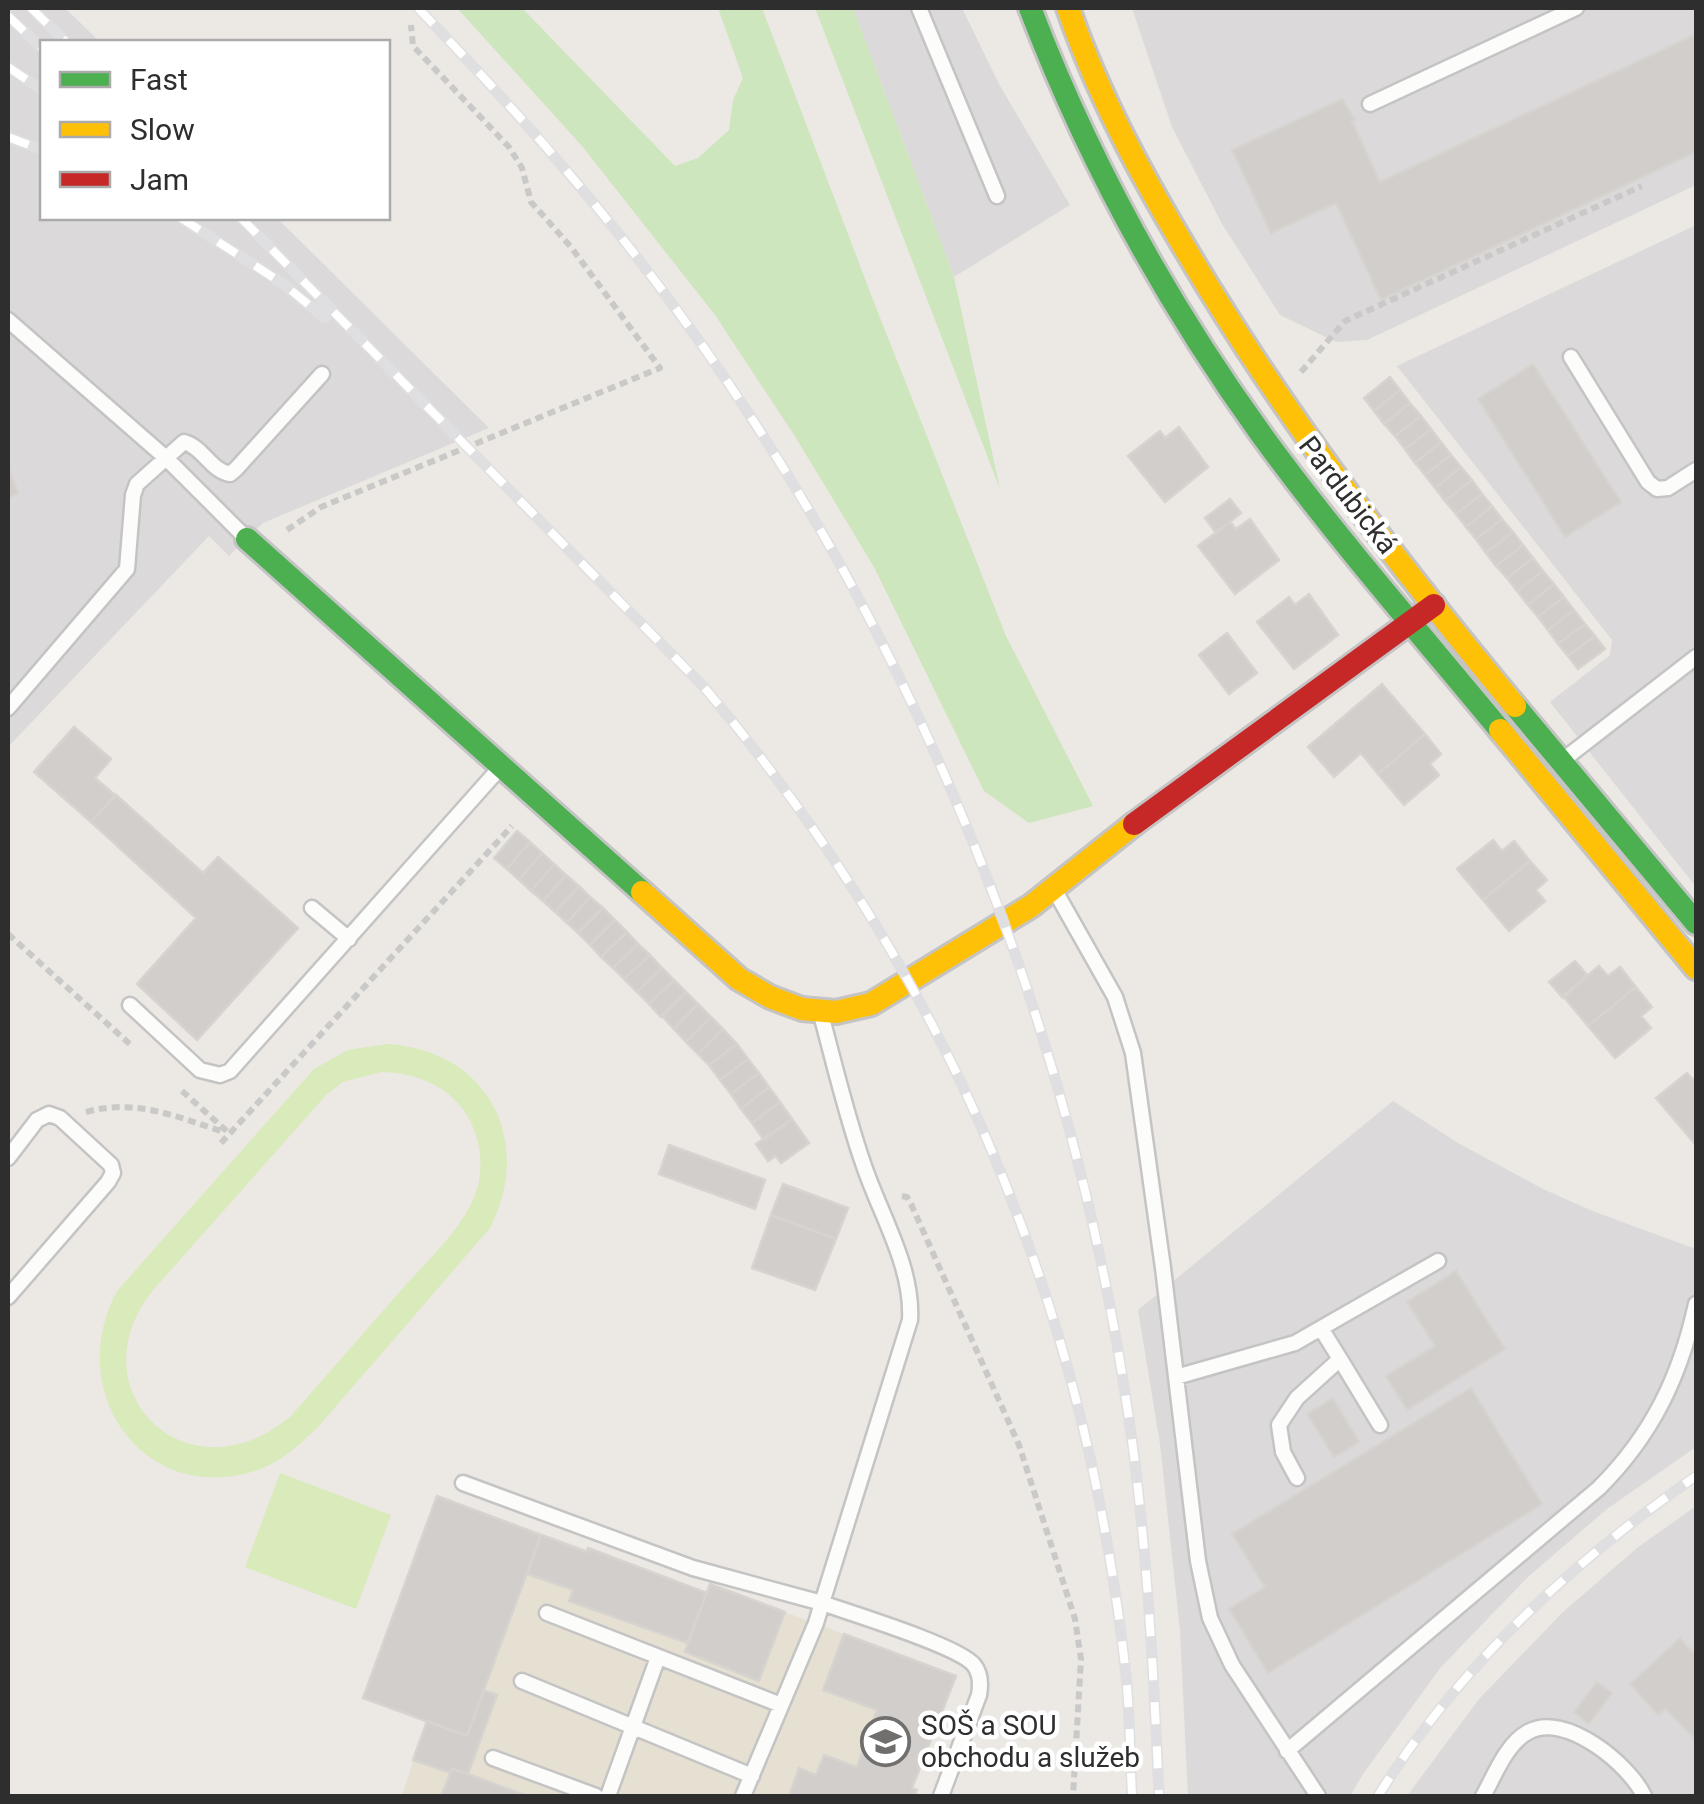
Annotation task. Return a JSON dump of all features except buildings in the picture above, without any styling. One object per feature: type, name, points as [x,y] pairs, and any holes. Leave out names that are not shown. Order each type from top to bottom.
[{"type":"main road","name":"Pardubická","points":[[1030,8],[1050,65],[1094,158],[1208,356],[1245,411],[1411,622],[1696,968]]},
{"type":"main road","name":"Pardubická","points":[[1068,8],[1143,179],[1297,426],[1434,605],[1696,923]]},
{"type":"main road","points":[[253,544],[739,979],[781,1003],[820,1012],[871,1004],[1006,924],[1103,846],[1434,605]]},
{"type":"lane","points":[[919,8],[997,196]]},
{"type":"lane","points":[[1370,104],[1576,8]]},
{"type":"lane","points":[[8,320],[166,458],[253,544]]},
{"type":"lane","points":[[1571,356],[1648,482],[1657,489],[1668,488],[1696,470]]},
{"type":"lane","points":[[8,708],[127,569],[137,484],[184,442],[192,444],[223,474],[230,474],[322,374]]},
{"type":"lane","points":[[1539,780],[1696,656]]},
{"type":"lane","points":[[130,1005],[200,1070],[220,1075],[240,1063],[502,766]]},
{"type":"lane","points":[[1053,889],[1126,1024],[1142,1110],[1198,1561],[1210,1618],[1232,1665],[1318,1796]]},
{"type":"lane","points":[[312,908],[349,939]]},
{"type":"lane","points":[[743,1796],[816,1623],[910,1320],[906,1279],[862,1162],[820,1012]]},
{"type":"lane","points":[[8,1158],[37,1120],[49,1114],[68,1126],[111,1166],[113,1173],[8,1297]]},
{"type":"lane","points":[[1176,1377],[1278,1350],[1322,1330],[1438,1260]]},
{"type":"lane","points":[[1287,1750],[1600,1488],[1620,1467],[1666,1401],[1680,1367],[1696,1304]]},
{"type":"lane","points":[[1322,1330],[1380,1425]]},
{"type":"lane","points":[[1298,1478],[1283,1452],[1279,1425],[1297,1398],[1340,1359]]},
{"type":"lane","points":[[463,1483],[692,1568],[822,1603],[950,1650],[973,1664],[980,1679],[979,1694],[941,1796]]},
{"type":"lane","points":[[547,1613],[781,1705]]},
{"type":"lane","points":[[608,1796],[658,1657]]},
{"type":"lane","points":[[522,1681],[752,1776]]},
{"type":"lane","points":[[1483,1796],[1517,1741],[1539,1728],[1552,1728],[1593,1744],[1620,1763],[1644,1796]]},
{"type":"lane","points":[[493,1758],[596,1796]]},
{"type":"path","points":[[253,544],[320,507],[660,368],[572,247],[530,202],[522,168],[509,148],[414,46],[412,25]]},
{"type":"path","points":[[1297,376],[1346,321],[1642,186]]},
{"type":"path","points":[[221,1144],[516,822],[525,820],[537,826],[557,816]]},
{"type":"path","points":[[8,934],[141,1054]]},
{"type":"path","points":[[170,1080],[230,1134]]},
{"type":"path","points":[[68,1126],[82,1114],[107,1106],[127,1106],[159,1110],[230,1134]]},
{"type":"path","points":[[877,1197],[899,1195],[907,1197],[911,1204],[1024,1462],[1080,1639],[1073,1796]]},
{"type":"shaded area","points":[[8,8],[65,8],[98,40],[40,40],[40,220],[279,220],[489,428],[263,523],[229,556],[209,536],[8,747]]},
{"type":"shaded area","points":[[853,8],[962,8],[999,84],[1070,205],[954,277]]},
{"type":"shaded area","points":[[1132,8],[1696,8],[1696,185],[1367,340],[1336,342],[1280,315],[1222,224],[1172,127]]},
{"type":"shaded area","points":[[1696,225],[1696,887],[1550,702],[1610,655],[1612,640],[1397,366]]},
{"type":"shaded area","points":[[1393,1101],[1458,1143],[1545,1190],[1696,1249],[1696,1447],[1607,1509],[1529,1576],[1441,1667],[1350,1796],[1188,1796],[1180,1631],[1160,1444],[1138,1310]]},
{"type":"shaded area","points":[[437,1496],[706,1592],[710,1584],[956,1676],[912,1787],[917,1790],[914,1796],[402,1796],[426,1721],[362,1698]]},
{"type":"shaded area","points":[[1696,1506],[1696,1796],[1407,1796],[1479,1699],[1563,1612],[1637,1548]]},
{"type":"green space","points":[[457,8],[522,8],[675,166],[698,158],[729,130],[733,100],[743,78],[718,8],[762,8],[1006,636],[1093,806],[1029,823],[984,791],[874,567],[715,315],[582,146]]},
{"type":"green space","points":[[815,8],[853,8],[954,277],[1000,489]]},
{"type":"green space","points":[[387,1044],[422,1050],[452,1063],[475,1081],[493,1105],[504,1132],[507,1163],[503,1195],[490,1228],[319,1426],[293,1450],[263,1468],[222,1477],[185,1474],[152,1459],[127,1435],[109,1405],[100,1369],[103,1331],[117,1291],[314,1069],[348,1050]],"holes":[[[381,1072],[426,1081],[445,1092],[473,1126],[480,1168],[477,1189],[464,1216],[291,1416],[252,1440],[214,1447],[180,1441],[153,1423],[134,1396],[126,1363],[132,1326],[154,1289],[327,1094],[343,1082]]]},
{"type":"green space","points":[[280,1473],[391,1515],[356,1609],[245,1567]]},
{"type":"railway","points":[[31,8],[64,40]]},
{"type":"railway","points":[[418,8],[579,185],[726,380],[814,520],[893,664],[961,814],[1020,967],[1068,1125],[1106,1285],[1138,1491],[1159,1796]]},
{"type":"railway","points":[[8,16],[40,46]]},
{"type":"railway","points":[[8,67],[40,89]]},
{"type":"railway","points":[[8,137],[40,149]]},
{"type":"railway","points":[[184,220],[282,283],[325,318]]},
{"type":"railway","points":[[243,220],[703,686],[790,796],[866,910],[933,1027],[991,1148],[1038,1273],[1077,1403],[1106,1537],[1126,1675],[1132,1796]]},
{"type":"railway","points":[[1378,1796],[1444,1704],[1520,1620],[1605,1544],[1696,1476]]},
{"type":"traffic: fast","points":[[1030,8],[1104,175],[1161,281],[1226,384],[1318,510],[1500,730]]},
{"type":"traffic: fast","points":[[247,539],[642,892]]},
{"type":"traffic: fast","points":[[1515,706],[1696,923]]},
{"type":"traffic: slow","points":[[1068,8],[1096,81],[1130,150],[1242,340],[1354,501],[1515,706]]},
{"type":"traffic: slow","points":[[1500,730],[1696,968]]},
{"type":"traffic: slow","points":[[642,892],[739,979],[802,1009],[836,1012],[871,1004],[1031,906],[1134,824]]},
{"type":"traffic: jam","points":[[1134,824],[1434,605]]},
{"type":"place","name":"SOŠ a SOU obchodu a služeb","points":[[886,1741]]}]
